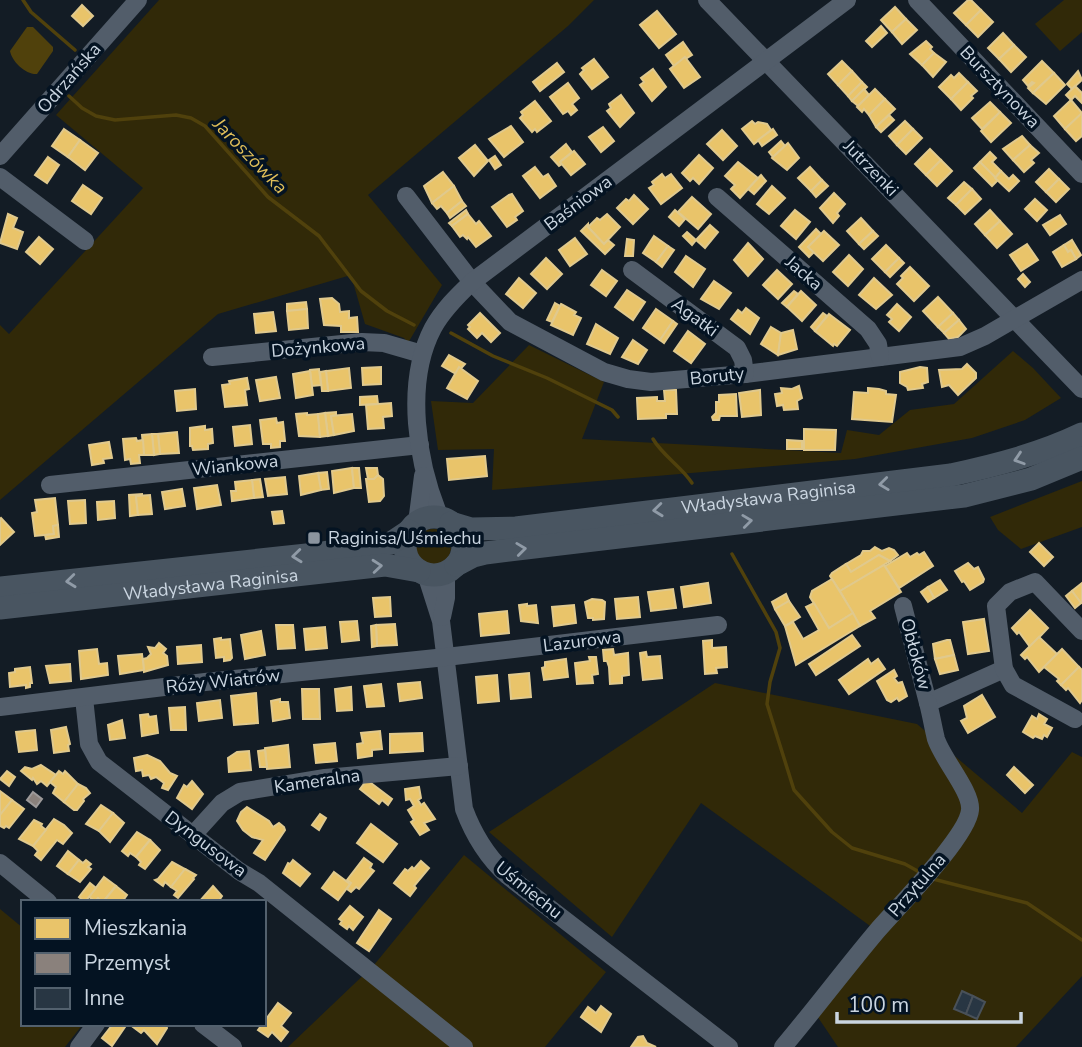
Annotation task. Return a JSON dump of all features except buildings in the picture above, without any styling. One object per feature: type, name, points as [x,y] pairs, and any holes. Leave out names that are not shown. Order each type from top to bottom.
[{"type":"main road","name":"Władysława Raginisa","points":[[446,521],[471,529],[516,528],[951,475],[1030,456],[1082,434]]},
{"type":"main road","name":"Władysława Raginisa","points":[[0,608],[385,565],[437,570],[485,553],[964,496],[1031,479],[1082,458]]},
{"type":"main road","points":[[432,518],[446,521],[460,534],[463,547],[437,570],[410,562],[406,550],[413,527],[432,518]]},
{"type":"main road","name":"Władysława Raginisa","points":[[0,588],[391,544],[413,527]]},
{"type":"street","name":"Odrzańska","points":[[0,156],[138,0]]},
{"type":"street","name":"Jutrzenki","points":[[706,0],[1082,389]]},
{"type":"street","name":"Baśniowa","points":[[446,521],[424,470],[416,393],[422,354],[440,315],[472,282],[848,0]]},
{"type":"street","name":"Bursztynowa","points":[[917,0],[1082,174]]},
{"type":"street","points":[[0,177],[85,241]]},
{"type":"street","name":"Boruty","points":[[406,197],[472,282],[510,322],[604,372],[651,382],[744,374],[960,347],[985,336],[1082,279]]},
{"type":"street","name":"Jacka","points":[[717,197],[868,329],[878,344],[880,357]]},
{"type":"street","name":"Agatki","points":[[632,270],[737,348],[743,360],[744,374]]},
{"type":"street","name":"Jutrzenki","points":[[1034,337],[1082,374]]},
{"type":"street","name":"Dożynkowa","points":[[212,357],[362,342],[384,343],[422,354]]},
{"type":"street","name":"Wiankowa","points":[[50,485],[420,445]]},
{"type":"street","name":"Baśniowa","points":[[413,527],[424,470]]},
{"type":"street","name":"Uśmiechu","points":[[437,570],[464,809],[485,851],[496,865],[729,1047]]},
{"type":"street","points":[[1075,719],[1013,685],[1004,669],[996,606],[1010,592],[1035,583],[1082,631]]},
{"type":"street","name":"Obłoków","points":[[903,606],[928,703],[1004,669]]},
{"type":"street","name":"Lazurowa","points":[[446,657],[718,625]]},
{"type":"street","name":"Róży Wiatrów","points":[[0,707],[446,657]]},
{"type":"street","name":"Dyngusowa","points":[[84,698],[89,744],[99,762],[239,871],[259,883],[464,1047]]},
{"type":"street","name":"Przytulna","points":[[783,1047],[877,931],[924,879],[966,824],[970,801],[936,739],[928,703]]},
{"type":"street","name":"Kameralna","points":[[193,835],[222,803],[240,792],[325,778],[459,766]]},
{"type":"street","points":[[0,863],[46,900]]},
{"type":"street","points":[[79,1047],[95,1026]]},
{"type":"street","points":[[206,1026],[233,1047]]},
{"type":"shaded area","points":[[159,0],[594,0],[568,26],[368,195],[442,285],[408,343],[404,338],[365,324],[351,275],[218,314],[0,500],[0,325],[9,334],[143,188],[56,115]]},
{"type":"shaded area","points":[[1064,0],[1082,0],[1082,32],[1060,51],[1035,24]]},
{"type":"shaded area","points":[[27,27],[33,27],[53,47],[37,74],[20,67],[10,51]]},
{"type":"shaded area","points":[[529,345],[604,382],[582,439],[841,453],[847,430],[879,435],[910,410],[954,404],[1013,351],[1061,398],[1025,420],[972,438],[855,459],[492,490],[494,449],[438,450],[431,401],[473,403]]},
{"type":"shaded area","points":[[1082,481],[1082,527],[1021,549],[998,530],[990,517]]},
{"type":"shaded area","points":[[433,529],[446,534],[451,547],[446,560],[433,565],[420,560],[415,547],[420,534]]},
{"type":"shaded area","points":[[715,683],[917,724],[1022,813],[1072,752],[1082,757],[1082,976],[1016,1047],[838,1047],[813,1010],[877,931],[701,803],[612,937],[489,832]]},
{"type":"shaded area","points":[[464,855],[606,972],[545,1047],[288,1047],[374,965]]},
{"type":"shaded area","points":[[0,909],[21,926],[21,1026],[81,1026],[65,1047],[0,1047]]},
{"type":"waterway","name":"Jaroszówka","points":[[23,0],[31,12],[75,50]]},
{"type":"waterway","name":"Jaroszówka","points":[[69,96],[96,116],[115,120],[176,115],[191,118],[205,126],[268,197],[319,236],[361,291],[387,311],[414,325]]},
{"type":"waterway","name":"Jaroszówka","points":[[451,333],[493,356],[547,378],[612,410],[618,417]]},
{"type":"waterway","points":[[653,439],[692,483]]},
{"type":"waterway","name":"Jaroszówka","points":[[732,554],[776,632],[780,648],[767,704],[794,790],[832,832],[852,848],[905,864],[921,873]]},
{"type":"waterway","name":"Jaroszówka","points":[[933,879],[1027,903],[1082,940]]},
{"type":"place","name":"Raginisa/Uśmiechu","points":[[314,538]]}]
